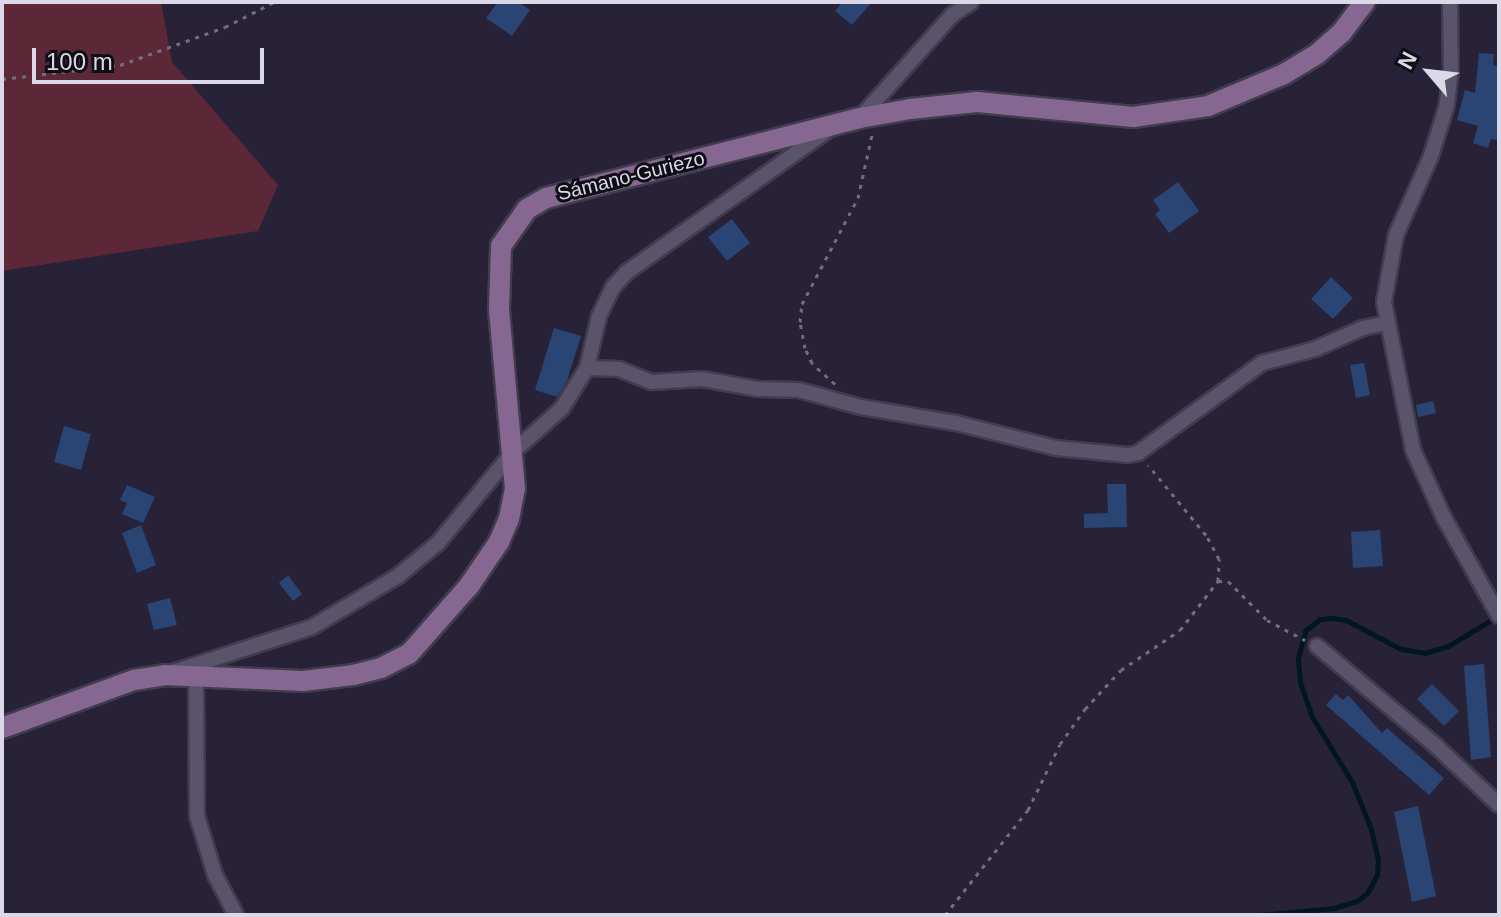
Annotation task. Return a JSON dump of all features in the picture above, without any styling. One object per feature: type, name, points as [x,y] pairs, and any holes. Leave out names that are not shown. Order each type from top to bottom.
[{"type":"street","points":[[941,2],[952,15]]},
{"type":"street","points":[[866,117],[952,15],[971,2]]},
{"type":"street","name":"Sámano-Guriezo","points":[[2,728],[96,691],[158,676],[303,681],[381,668],[409,654],[448,614],[499,542],[515,489],[498,276],[501,246],[527,209],[572,190],[866,117],[977,102],[1133,117],[1192,110],[1239,95],[1317,54],[1342,32],[1365,2]]},
{"type":"street","points":[[1450,2],[1451,70],[1446,108],[1431,156],[1396,235],[1386,277],[1386,323],[1413,450],[1444,518],[1499,616]]},
{"type":"street","points":[[158,676],[312,627],[363,599],[438,543],[513,452],[562,408],[587,368],[599,316],[613,287],[627,272],[837,124]]},
{"type":"street","points":[[587,368],[619,369],[652,382],[702,379],[759,389],[799,390],[861,407],[956,423],[1056,448],[1138,453],[1262,363],[1315,349],[1363,328],[1386,323]]},
{"type":"street","points":[[1314,645],[1436,746],[1499,805]]},
{"type":"street","points":[[196,676],[197,816],[215,875],[236,915]]},
{"type":"path","points":[[2,79],[120,65],[225,27],[274,2]]},
{"type":"path","points":[[861,407],[812,363],[805,348],[800,322],[802,304],[858,198],[871,140],[866,117]]},
{"type":"path","points":[[945,915],[1028,810],[1060,744],[1085,709],[1121,670],[1180,630],[1218,581],[1219,559],[1206,535],[1138,453]]},
{"type":"path","points":[[1218,581],[1228,581],[1267,620],[1314,645]]},
{"type":"shaded area","points":[[2,2],[161,2],[172,62],[278,185],[258,231],[2,271]]},
{"type":"building","points":[[498,2],[519,2],[530,10],[512,36],[486,18]]},
{"type":"building","points":[[843,2],[872,2],[852,25],[835,11]]},
{"type":"building","points":[[1479,53],[1494,54],[1493,65],[1499,66],[1499,141],[1491,139],[1488,148],[1473,143],[1478,126],[1457,120],[1465,90],[1475,93]]},
{"type":"building","points":[[1178,182],[1199,211],[1169,233],[1155,214],[1160,210],[1153,200]]},
{"type":"building","points":[[732,219],[750,243],[727,261],[708,237]]},
{"type":"building","points":[[1331,277],[1353,298],[1333,319],[1311,299]]},
{"type":"building","points":[[554,328],[581,336],[567,381],[557,397],[535,390]]},
{"type":"building","points":[[1364,363],[1370,395],[1356,398],[1350,365]]},
{"type":"building","points":[[1433,401],[1436,413],[1418,417],[1416,405]]},
{"type":"building","points":[[64,426],[91,434],[81,470],[54,462]]},
{"type":"building","points":[[1107,484],[1126,484],[1127,527],[1084,528],[1084,514],[1108,513]]},
{"type":"building","points":[[127,485],[155,497],[143,523],[122,514],[127,503],[120,500]]},
{"type":"building","points":[[141,525],[156,565],[137,573],[122,533]]},
{"type":"building","points":[[1380,530],[1383,566],[1353,568],[1351,532]]},
{"type":"building","points":[[288,575],[302,594],[293,601],[279,583]]},
{"type":"building","points":[[170,598],[177,625],[154,630],[147,604]]},
{"type":"building","points":[[1484,664],[1491,757],[1471,760],[1464,666]]},
{"type":"building","points":[[1432,684],[1459,711],[1444,726],[1417,699]]},
{"type":"building","points":[[1336,694],[1343,700],[1348,695],[1382,733],[1387,728],[1444,778],[1429,795],[1326,705]]},
{"type":"building","points":[[1418,806],[1436,896],[1412,902],[1394,812]]},
{"type":"waterway","points":[[1259,915],[1334,908],[1357,901],[1368,892],[1377,874],[1378,860],[1371,829],[1352,782],[1312,717],[1300,682],[1298,658],[1305,631],[1320,619],[1346,620],[1401,649],[1425,653],[1448,646],[1498,616]]}]
